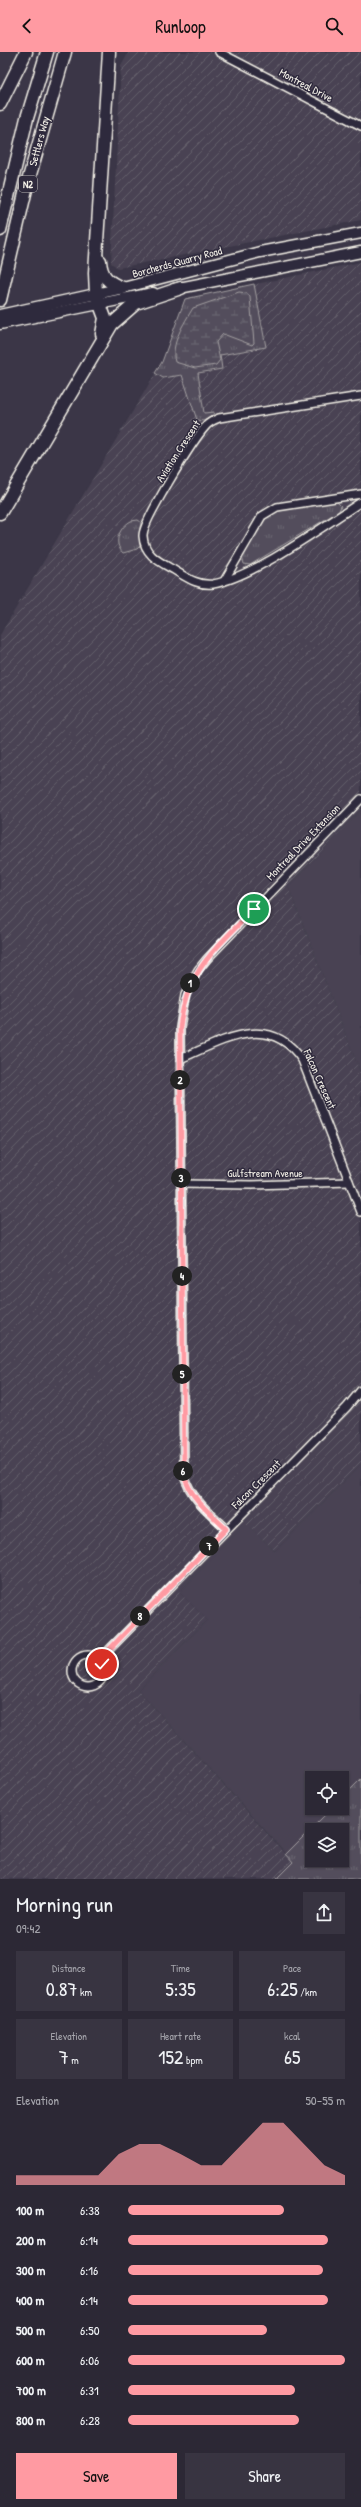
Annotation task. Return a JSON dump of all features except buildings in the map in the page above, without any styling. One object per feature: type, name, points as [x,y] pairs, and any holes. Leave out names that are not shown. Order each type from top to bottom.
[{"type":"highway","points":[[0,104],[26,52]]},
{"type":"highway","name":"Settlers Way","points":[[0,230],[27,118],[47,52]]},
{"type":"highway","name":"Settlers Way","points":[[1,297],[45,116],[65,52]]},
{"type":"highway","points":[[98,344],[105,324],[104,315],[97,299],[95,273],[109,52]]},
{"type":"highway","points":[[98,232],[103,274],[114,285],[123,288]]},
{"type":"highway","points":[[0,513],[98,344],[112,324],[130,307],[142,300],[181,288]]},
{"type":"main road","name":"Borcherds Quarry Road","points":[[0,324],[97,299],[123,288],[260,252],[361,233]]},
{"type":"main road","name":"Borcherds Quarry Road","points":[[0,315],[97,299],[181,288],[361,252]]},
{"type":"street","name":"Montreal Drive","points":[[219,52],[361,126]]},
{"type":"street","name":"Aviation Crescent","points":[[361,396],[219,418],[206,427],[145,525],[144,541],[150,554],[158,561],[194,581],[208,584],[224,581],[273,558],[361,502]]},
{"type":"street","points":[[224,581],[262,516],[268,510],[277,507],[361,494]]},
{"type":"street","name":"Montreal Drive Extension","points":[[226,1529],[203,1506],[189,1489],[184,1475],[180,1059],[182,1009],[185,995],[198,970],[361,799]]},
{"type":"street","name":"Falcon Crescent","points":[[180,1059],[247,1033],[265,1033],[287,1042],[302,1060],[361,1212]]},
{"type":"street","name":"Gulfstream Avenue","points":[[181,1184],[349,1182]]},
{"type":"street","name":"Falcon Crescent","points":[[99,1660],[226,1529],[348,1407],[361,1390]]},
{"type":"street","points":[[90,1656],[99,1660],[103,1669],[99,1682],[89,1687],[79,1684],[75,1680],[72,1670],[76,1660],[90,1656]]},
{"type":"shaded area","points":[[129,52],[361,52],[361,220],[118,268],[111,263],[121,66]]},
{"type":"shaded area","points":[[361,262],[361,810],[288,886],[361,1074],[361,1464],[275,1551],[246,1524],[179,1592],[207,1620],[138,1690],[293,1862],[276,1879],[0,1879],[0,635],[162,362],[185,299]]},
{"type":"shaded area","points":[[361,810],[361,1074],[288,886]]},
{"type":"shaded area","points":[[361,1464],[361,1879],[276,1879],[293,1861],[138,1690],[207,1620],[179,1592],[246,1523],[275,1551]]},
{"type":"green space","points":[[254,284],[266,347],[220,355],[222,369],[198,373],[204,413],[214,412],[212,417],[203,421],[197,420],[182,375],[163,378],[155,373],[162,362],[185,299]]},
{"type":"green space","points":[[239,292],[247,293],[250,297],[254,343],[252,345],[223,334],[216,342],[220,360],[216,365],[195,368],[175,362],[174,348],[176,341],[193,308]]},
{"type":"green space","points":[[336,501],[341,506],[339,511],[250,565],[244,564],[242,557],[263,522],[273,512]]},
{"type":"green space","points":[[138,520],[141,522],[139,535],[140,546],[137,549],[123,553],[118,544],[119,535],[124,527],[131,521]]},
{"type":"green space","points":[[361,1779],[361,1879],[276,1879],[293,1862],[286,1854],[305,1835],[305,1867],[349,1867],[349,1823],[317,1823],[325,1815],[349,1815],[349,1791]]},
{"type":"route","points":[[102,1664],[99,1660],[226,1529],[203,1506],[189,1489],[185,1481],[183,1467],[180,1028],[185,995],[191,981],[207,959],[254,909]]}]
